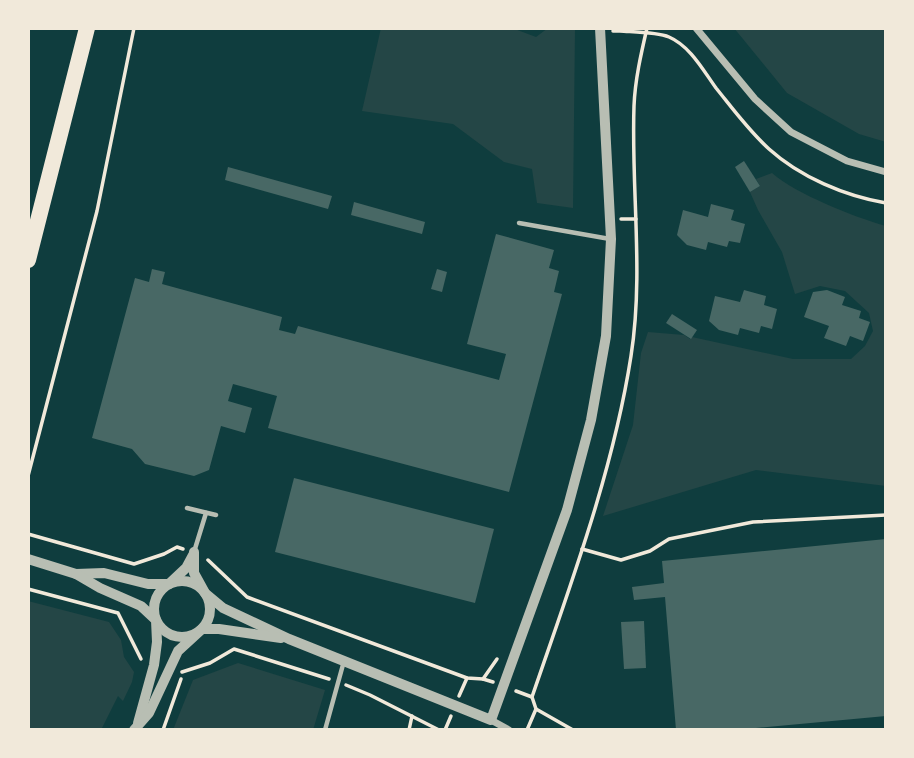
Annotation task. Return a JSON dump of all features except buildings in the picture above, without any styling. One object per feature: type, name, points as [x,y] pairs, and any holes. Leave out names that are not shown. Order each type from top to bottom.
[{"type":"highway","points":[[28,260],[87,28]]},
{"type":"street","points":[[696,28],[755,99],[791,132],[847,161],[886,172]]},
{"type":"street","points":[[491,720],[568,510],[591,420],[606,336],[611,239],[600,30]]},
{"type":"street","points":[[135,728],[154,665],[157,596],[186,568],[194,552]]},
{"type":"street","points":[[135,728],[149,713],[177,651],[202,629],[209,615],[208,600],[194,573],[194,552]]},
{"type":"street","points":[[28,559],[76,574],[141,606],[161,628],[177,636],[186,637],[202,629],[219,629],[289,639]]},
{"type":"street","points":[[76,574],[104,573],[148,583],[192,583],[223,608],[289,639],[491,720],[509,730]]},
{"type":"lane","points":[[519,223],[611,239]]},
{"type":"lane","points":[[187,508],[216,515]]},
{"type":"lane","points":[[194,552],[206,513]]},
{"type":"lane","points":[[326,730],[344,660]]},
{"type":"path","points":[[28,476],[97,211],[134,28]]},
{"type":"path","points":[[600,30],[667,36],[685,47],[750,130],[770,150],[794,168],[822,182],[851,194],[886,202]]},
{"type":"path","points":[[582,549],[621,560],[650,551],[669,539],[753,522],[886,515]]},
{"type":"path","points":[[28,534],[134,564],[177,547],[194,552],[205,556],[247,597],[467,678],[482,679],[532,696]]},
{"type":"path","points":[[28,589],[118,613],[140,658],[154,665]]},
{"type":"path","points":[[169,669],[183,672],[210,663],[234,649],[338,682],[439,730]]},
{"type":"path","points":[[482,679],[502,649]]},
{"type":"path","points":[[163,730],[183,672]]},
{"type":"path","points":[[536,709],[573,730]]},
{"type":"path","points":[[409,730],[412,716]]},
{"type":"shaded area","points":[[381,28],[512,28],[536,37],[548,28],[575,28],[573,208],[537,203],[532,169],[504,162],[453,124],[362,111]]},
{"type":"shaded area","points":[[734,28],[886,28],[886,142],[859,134],[787,93]]},
{"type":"shaded area","points":[[772,173],[795,189],[826,204],[886,226],[886,486],[756,470],[603,516],[633,425],[641,353],[648,332],[684,335],[690,339],[692,337],[793,359],[851,359],[865,346],[873,331],[869,313],[845,291],[820,286],[795,294],[782,252],[750,192],[760,186],[756,179]]},
{"type":"shaded area","points":[[28,601],[109,622],[121,640],[124,657],[134,672],[132,682],[123,701],[118,696],[101,730],[28,730]]},
{"type":"shaded area","points":[[238,663],[325,690],[313,730],[173,730],[193,680]]}]
